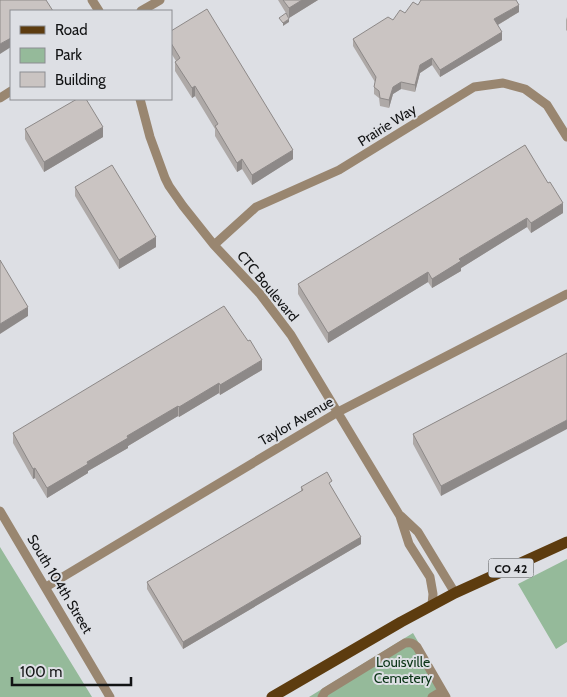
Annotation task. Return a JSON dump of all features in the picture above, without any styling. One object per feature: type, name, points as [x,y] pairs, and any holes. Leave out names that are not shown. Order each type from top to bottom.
[{"type":"main road","name":"CO 42","points":[[272,697],[432,605],[567,542]]},
{"type":"street","points":[[143,10],[160,0]]},
{"type":"street","name":"Prairie Way","points":[[214,245],[256,207],[339,170],[474,87],[503,83],[525,88],[547,105],[567,137]]},
{"type":"street","name":"CTC Boulevard","points":[[140,100],[150,137],[165,178],[214,245],[276,314],[291,335],[400,516],[409,544],[430,577],[433,594],[432,605]]},
{"type":"street","name":"Taylor Avenue","points":[[46,587],[338,412],[567,294]]},
{"type":"street","name":"South 104th Street","points":[[0,511],[110,697]]},
{"type":"street","name":"CTC Boulevard","points":[[400,516],[418,532],[455,593]]},
{"type":"street","points":[[322,697],[325,692],[405,643],[413,643],[417,647],[444,694],[432,697]]},
{"type":"green space","points":[[0,547],[92,697],[0,697]]},
{"type":"green space","points":[[567,559],[567,642],[556,649],[518,584]]},
{"type":"green space","name":"Louisville Cemetery","points":[[413,633],[450,697],[309,697]]},
{"type":"building","points":[[0,0],[46,0],[52,10],[10,10],[10,39],[0,44]]},
{"type":"building","points":[[283,0],[302,0],[289,8]]},
{"type":"building","points":[[421,0],[516,0],[519,5],[494,19],[502,32],[440,70],[432,58],[420,65],[415,85],[401,82],[393,87],[389,100],[380,98],[379,91],[374,87],[376,77],[353,39],[388,17],[393,20],[400,10],[405,13],[413,2],[418,5]]},
{"type":"building","points":[[207,9],[293,150],[252,175],[242,159],[237,163],[215,126],[218,124],[195,86],[192,88],[175,62],[180,58],[172,45],[172,30]]},
{"type":"building","points":[[286,13],[289,19],[283,23],[279,18]]},
{"type":"building","points":[[75,100],[87,100],[103,127],[44,162],[25,129]]},
{"type":"building","points":[[525,145],[548,183],[550,182],[563,203],[531,223],[527,218],[459,259],[461,261],[432,279],[428,272],[328,333],[298,284]]},
{"type":"building","points":[[112,165],[156,237],[119,260],[75,187]]},
{"type":"building","points":[[0,260],[28,307],[0,324]]},
{"type":"building","points":[[224,306],[248,341],[250,340],[262,360],[127,436],[128,438],[87,462],[88,464],[47,488],[35,468],[33,469],[13,433]]},
{"type":"building","points":[[567,353],[567,420],[441,486],[413,434]]},
{"type":"building","points":[[327,472],[332,481],[329,483],[361,537],[183,642],[147,582],[303,490],[301,487]]}]
